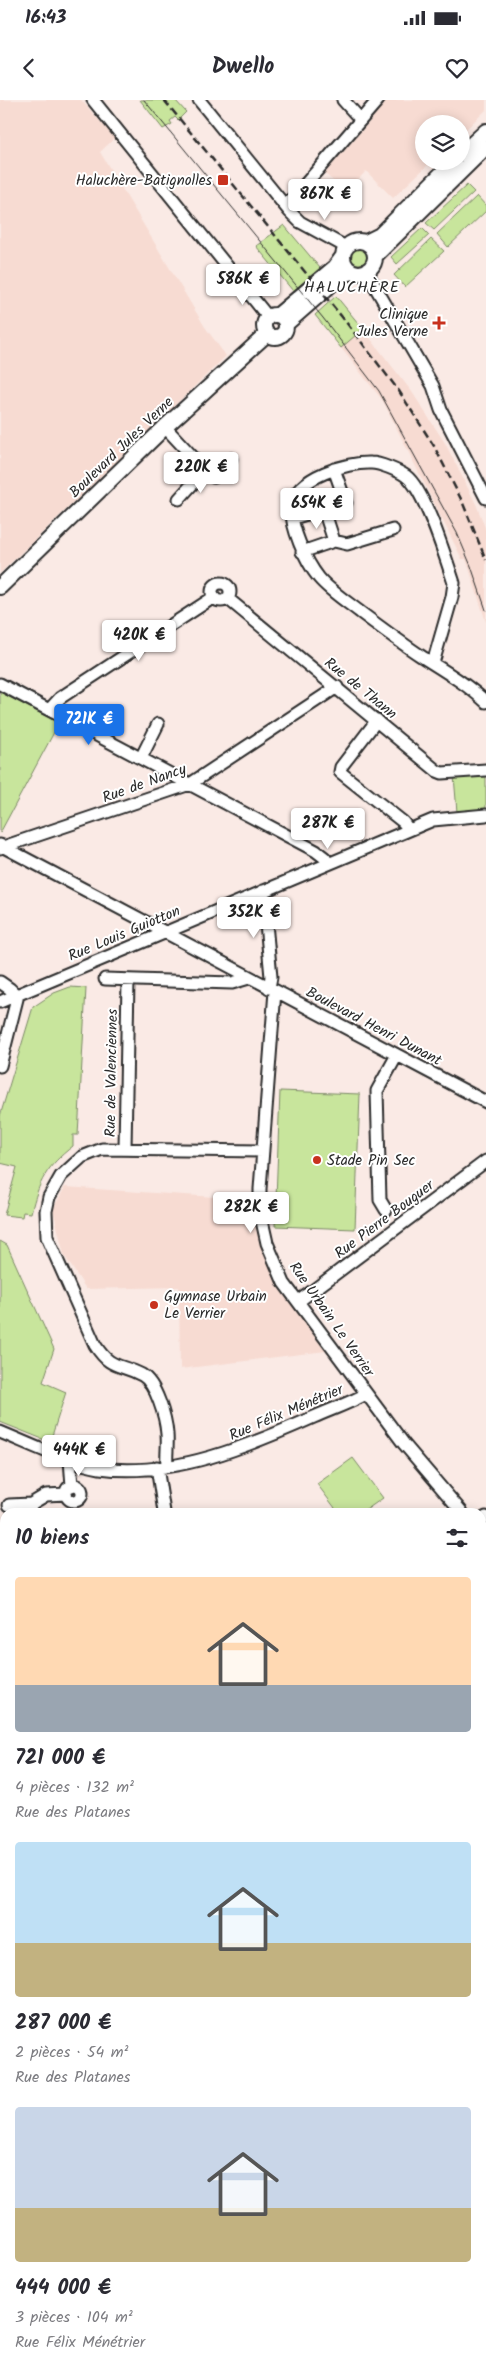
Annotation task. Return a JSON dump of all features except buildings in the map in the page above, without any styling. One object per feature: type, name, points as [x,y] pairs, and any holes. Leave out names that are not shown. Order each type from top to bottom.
[{"type":"main road","points":[[470,146],[486,131]]},
{"type":"main road","points":[[375,256],[486,147]]},
{"type":"main road","points":[[277,319],[336,267],[344,252],[356,241],[366,242],[380,235],[445,170]]},
{"type":"main road","points":[[267,334],[263,325],[277,319],[342,275],[359,271],[374,263],[375,256],[372,248],[366,242]]},
{"type":"main road","points":[[344,252],[345,266],[359,271]]},
{"type":"main road","name":"Boulevard Jules Verne","points":[[0,587],[165,427],[267,334],[273,337],[280,335],[284,331],[277,319]]},
{"type":"street","points":[[93,100],[277,319]]},
{"type":"street","points":[[199,100],[300,222],[344,252]]},
{"type":"street","points":[[343,100],[361,120]]},
{"type":"street","points":[[285,205],[296,195],[378,100]]},
{"type":"street","points":[[359,271],[433,386],[441,410],[483,481],[486,498]]},
{"type":"street","points":[[165,427],[205,470],[214,477],[231,459]]},
{"type":"street","points":[[433,663],[452,597],[454,583],[421,497],[407,477],[374,462],[354,463],[314,478],[299,490],[292,504],[293,518],[302,552],[319,578],[336,593],[486,702]]},
{"type":"street","points":[[293,518],[346,503],[334,469]]},
{"type":"street","points":[[178,500],[205,470]]},
{"type":"street","points":[[324,510],[334,541]]},
{"type":"street","points":[[302,552],[334,541],[347,544],[393,530]]},
{"type":"street","name":"Rue de Thann","points":[[50,710],[60,698],[214,597],[212,589],[216,585],[221,584],[226,585],[229,590],[227,598],[437,771],[442,773],[486,770]]},
{"type":"street","points":[[0,684],[316,852],[325,858],[328,864]]},
{"type":"street","name":"Rue de Nancy","points":[[1,847],[190,784],[337,687]]},
{"type":"street","points":[[377,720],[340,772],[403,822],[410,830]]},
{"type":"street","points":[[141,758],[158,724]]},
{"type":"street","name":"Rue Louis Guiotton","points":[[0,1002],[433,820],[486,815]]},
{"type":"street","name":"Boulevard Henri Dunant","points":[[1,847],[486,1102]]},
{"type":"street","name":"Rue Urbain Le Verrier","points":[[263,891],[272,989],[260,1189],[260,1212],[263,1229],[278,1272],[404,1444],[459,1508]]},
{"type":"street","points":[[106,979],[232,983],[249,978]]},
{"type":"street","name":"Rue de Valenciennes","points":[[128,980],[125,1148],[263,1151]]},
{"type":"street","points":[[0,982],[10,988],[17,999],[12,1027],[0,1066]]},
{"type":"street","points":[[386,1210],[380,1200],[377,1091],[397,1055]]},
{"type":"street","points":[[125,1148],[102,1149],[91,1153],[73,1163],[61,1176],[49,1197],[46,1211],[47,1237],[92,1339],[101,1355],[108,1362],[149,1380],[157,1395],[167,1434],[162,1466],[164,1508]]},
{"type":"street","name":"Rue Pierre Bouguer","points":[[299,1301],[486,1161]]},
{"type":"street","name":"Rue Félix Ménétrier","points":[[0,1432],[90,1466],[112,1469],[162,1466],[237,1450],[366,1394]]},
{"type":"street","points":[[9,1505],[31,1508],[46,1495],[69,1490],[70,1460]]},
{"type":"shaded area","points":[[0,100],[81,100],[115,138],[100,152],[205,327],[226,356],[0,573]]},
{"type":"shaded area","points":[[384,100],[486,100],[486,110],[470,125],[470,115],[415,115],[415,170],[423,170],[393,198],[366,171],[342,197],[334,189],[338,185],[324,173],[371,120],[372,113]]},
{"type":"shaded area","points":[[363,329],[412,392],[445,443],[476,504],[486,530],[486,622],[466,559],[462,559],[383,401],[341,348]]},
{"type":"shaded area","points":[[65,1187],[260,1200],[272,1257],[334,1350],[180,1369],[179,1287],[86,1289],[64,1255],[53,1209]]},
{"type":"green space","points":[[140,100],[175,100],[186,112],[178,120],[175,117],[170,121],[172,124],[163,129]]},
{"type":"green space","points":[[467,185],[474,192],[434,230],[426,223]]},
{"type":"green space","points":[[477,196],[486,206],[486,211],[448,247],[437,234]]},
{"type":"green space","points":[[284,225],[320,268],[293,291],[256,246]]},
{"type":"green space","points":[[422,228],[429,235],[397,264],[391,257]]},
{"type":"green space","points":[[431,239],[444,251],[405,287],[394,275]]},
{"type":"green space","points":[[359,248],[365,250],[367,256],[365,262],[359,264],[353,262],[351,256],[353,250]]},
{"type":"green space","points":[[336,296],[363,329],[341,348],[315,315]]},
{"type":"green space","points":[[0,692],[59,723],[0,833]]},
{"type":"green space","points":[[486,774],[486,810],[457,812],[454,776]]},
{"type":"green space","points":[[70,987],[86,988],[78,1135],[73,1135],[73,1146],[56,1161],[45,1175],[37,1192],[31,1213],[23,1212],[22,1217],[4,1215],[17,1167],[0,1163],[0,1116],[33,1007],[54,993]]},
{"type":"green space","name":"Stade Pin Sec","points":[[280,1091],[360,1094],[355,1229],[275,1226]]},
{"type":"green space","points":[[0,1241],[7,1245],[54,1349],[43,1382],[66,1392],[50,1442],[0,1422]]},
{"type":"green space","points":[[353,1458],[383,1498],[369,1508],[335,1508],[317,1484]]},
{"type":"tram line","points":[[144,100],[323,318],[379,391],[457,533],[486,610]]},
{"type":"railway","points":[[164,100],[342,317],[399,391],[434,446],[462,501],[486,560]]},
{"type":"place","name":"Haluchère-Batignolles","points":[[223,180]]},
{"type":"place","name":"Clinique Jules Verne","points":[[439,323]]},
{"type":"place","name":"Stade Pin Sec","points":[[317,1160]]},
{"type":"place","name":"Gymnase Urbain Le Verrier","points":[[154,1305]]},
{"type":"district","name":"HALUCHÈRE","points":[[352,286]]}]
